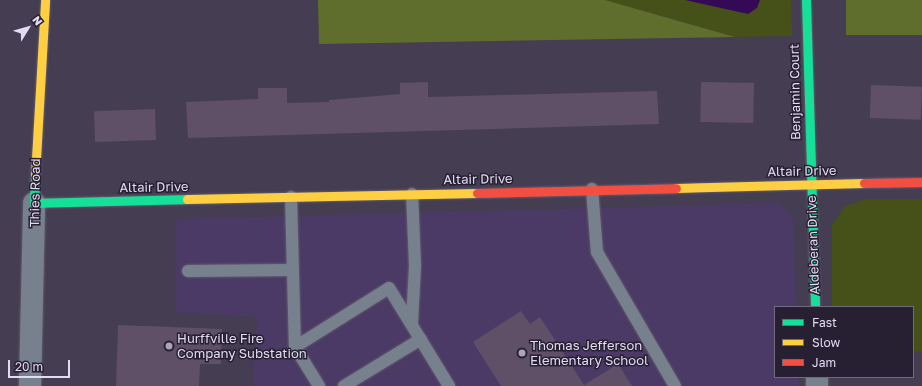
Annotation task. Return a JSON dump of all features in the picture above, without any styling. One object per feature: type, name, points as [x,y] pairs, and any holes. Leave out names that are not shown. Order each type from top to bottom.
[{"type":"street","name":"Thies Road","points":[[30,386],[34,203],[45,0]]},
{"type":"street","name":"Benjamin Court","points":[[806,0],[811,184]]},
{"type":"street","name":"Altair Drive","points":[[34,203],[922,182]]},
{"type":"street","name":"Aldeberan Drive","points":[[811,184],[815,306]]},
{"type":"lane","points":[[592,189],[596,252],[675,386]]},
{"type":"lane","points":[[412,194],[415,265],[412,323]]},
{"type":"lane","points":[[292,197],[295,347],[319,386]]},
{"type":"lane","points":[[188,271],[294,270]]},
{"type":"lane","points":[[295,347],[389,288],[422,339],[449,386]]},
{"type":"lane","points":[[344,386],[422,339]]},
{"type":"shaded area","points":[[685,0],[760,0],[757,8],[748,14]]},
{"type":"shaded area","points":[[779,203],[793,218],[796,306],[774,306],[774,378],[798,378],[799,386],[253,386],[257,317],[176,312],[175,219]]},
{"type":"green space","points":[[318,0],[605,0],[735,37],[319,44]]},
{"type":"green space","points":[[605,0],[791,0],[792,36],[735,37]]},
{"type":"green space","points":[[846,0],[922,0],[922,35],[846,35]]},
{"type":"green space","points":[[866,199],[922,199],[922,351],[914,352],[914,306],[832,306],[832,225],[845,206]]},
{"type":"building","points":[[428,82],[428,97],[657,91],[659,124],[188,138],[186,102],[258,99],[258,88],[287,88],[287,103],[329,102],[329,100],[400,94],[400,83]]},
{"type":"building","points":[[701,82],[754,83],[753,123],[700,122]]},
{"type":"building","points":[[871,85],[922,87],[921,120],[870,118]]},
{"type":"building","points":[[155,109],[156,140],[95,142],[94,111]]},
{"type":"building","name":"Thomas Jefferson Elementary School","points":[[521,311],[530,324],[540,317],[584,385],[618,364],[632,386],[501,386],[473,342]]},
{"type":"building","name":"Hurffville Fire Company Substation","points":[[118,325],[222,329],[221,364],[200,364],[199,386],[116,386]]},
{"type":"traffic: fast","points":[[806,0],[815,306]]},
{"type":"traffic: fast","points":[[35,176],[34,203],[187,199]]},
{"type":"traffic: slow","points":[[35,176],[45,0]]},
{"type":"traffic: slow","points":[[676,188],[864,183]]},
{"type":"traffic: slow","points":[[187,199],[477,193]]},
{"type":"traffic: jam","points":[[864,183],[922,182]]},
{"type":"traffic: jam","points":[[477,193],[676,188]]},
{"type":"place","name":"Hurffville Fire Company Substation","points":[[169,346]]},
{"type":"place","name":"Thomas Jefferson Elementary School","points":[[522,353]]}]
